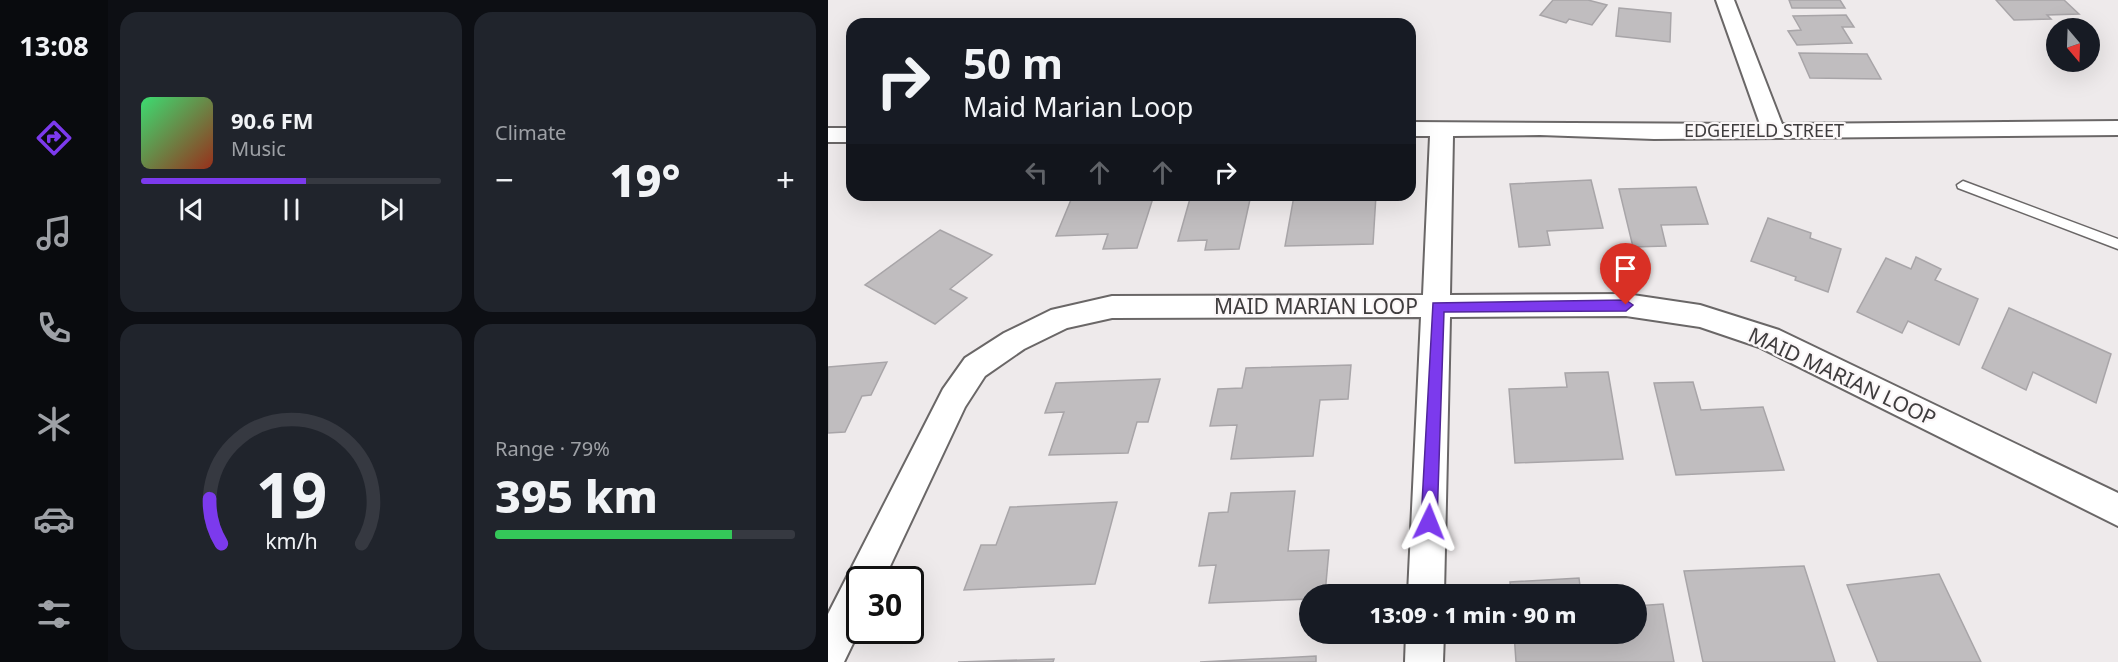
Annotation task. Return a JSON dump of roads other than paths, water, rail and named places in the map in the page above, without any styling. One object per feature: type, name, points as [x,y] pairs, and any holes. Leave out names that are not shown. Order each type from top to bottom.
[{"type":"street","points":[[1725,0],[1774,131]]},
{"type":"street","name":"EDGEFIELD STREET","points":[[1416,129],[1540,128],[1654,132],[2118,128]]},
{"type":"street","points":[[1426,584],[1442,129]]},
{"type":"street","points":[[828,135],[846,135]]},
{"type":"street","name":"MAID MARIAN LOOP","points":[[871,566],[954,398],[975,367],[1014,341],[1061,318],[1112,307],[1626,305],[1700,316],[1769,338],[2118,510]]},
{"type":"street","points":[[828,653],[846,618]]},
{"type":"street","points":[[1424,662],[1425,644]]},
{"type":"lane","points":[[1963,185],[2118,244]]}]
